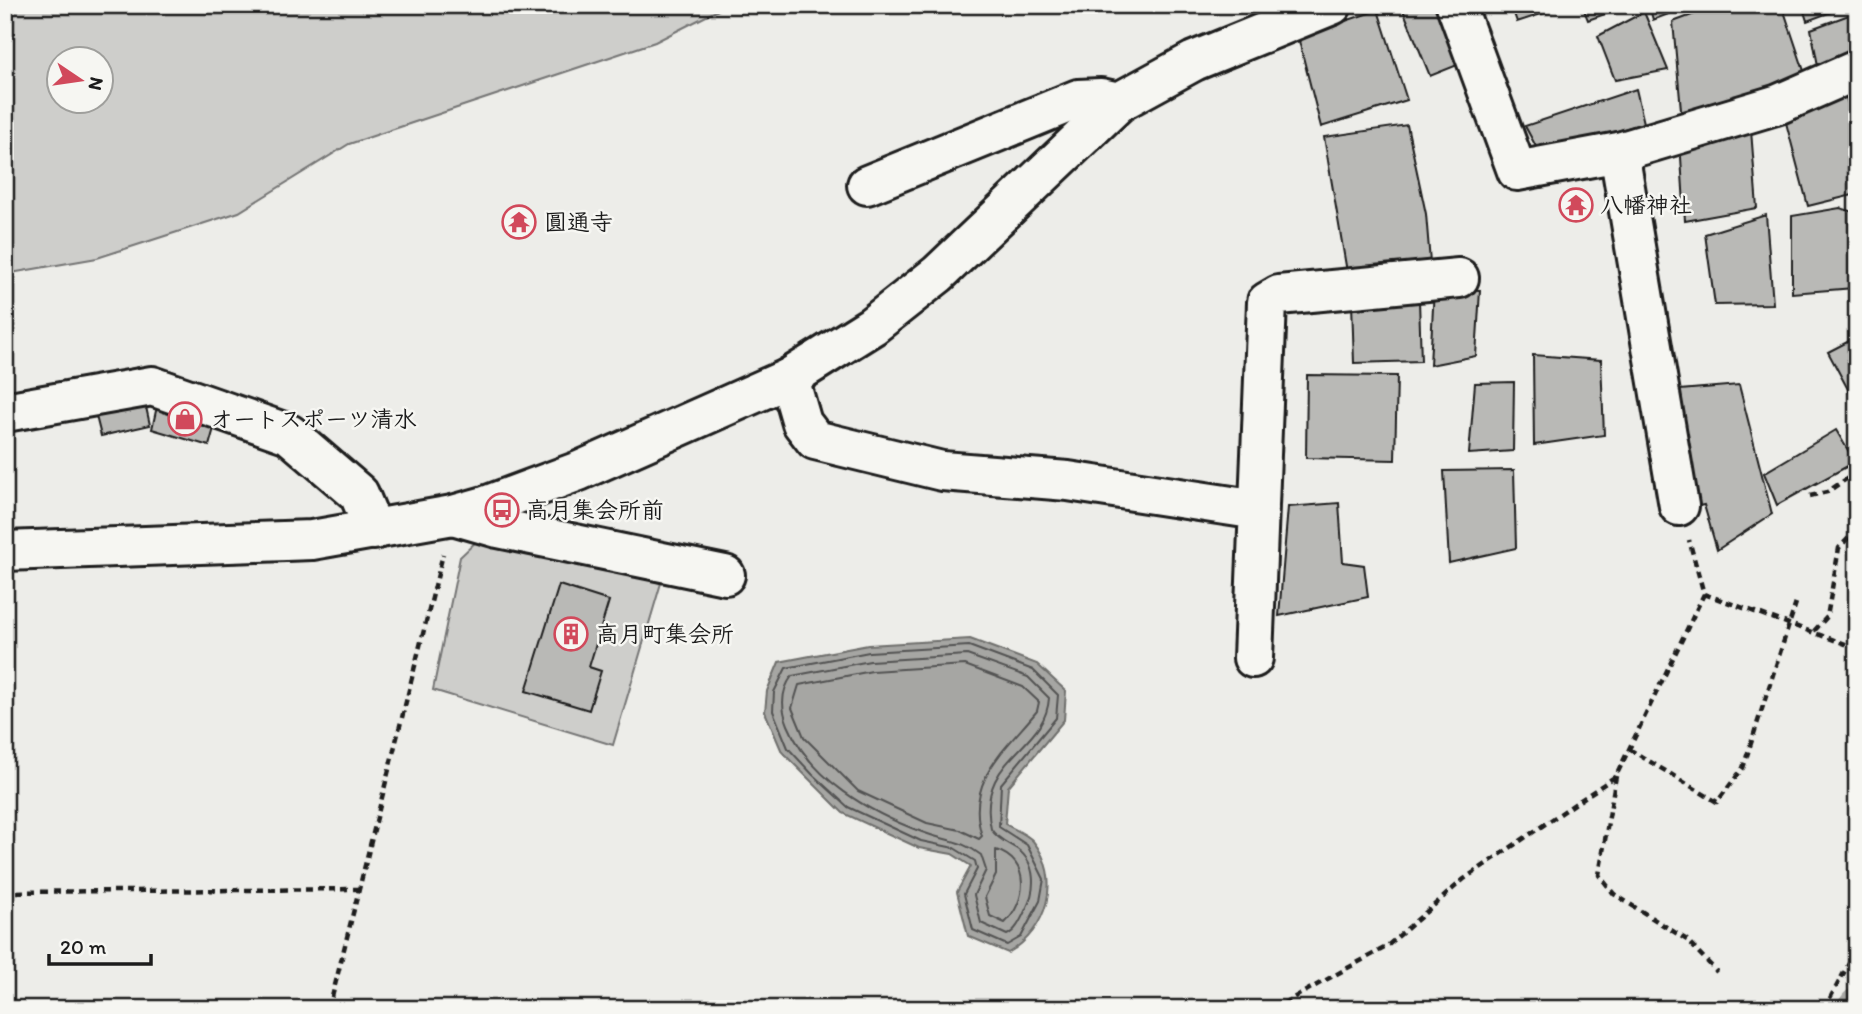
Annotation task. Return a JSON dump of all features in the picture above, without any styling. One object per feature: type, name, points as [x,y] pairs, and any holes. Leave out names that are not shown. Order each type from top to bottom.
[{"type":"main road","points":[[5,551],[312,540],[453,515],[579,471],[789,378],[835,352],[912,297],[1119,102],[1194,61],[1332,5]]},
{"type":"main road","points":[[1456,5],[1517,171],[1619,152],[1779,104],[1857,70]]},
{"type":"main road","points":[[867,185],[1078,99],[1101,98],[1119,102]]},
{"type":"main road","points":[[1619,152],[1679,506]]},
{"type":"main road","points":[[1254,658],[1267,302],[1279,295],[1459,278]]},
{"type":"main road","points":[[789,378],[803,424],[815,440],[942,471],[1068,481],[1258,510]]},
{"type":"main road","points":[[5,412],[152,386],[289,434],[359,494],[373,530]]},
{"type":"main road","points":[[453,515],[498,528],[725,575]]},
{"type":"path","points":[[1810,496],[1827,492],[1857,472]]},
{"type":"path","points":[[1679,506],[1704,594],[1616,776],[1599,875],[1614,894],[1687,940],[1717,972]]},
{"type":"path","points":[[329,1009],[453,515]]},
{"type":"path","points":[[1814,631],[1827,617],[1839,548],[1857,529]]},
{"type":"path","points":[[1704,594],[1792,623],[1857,649]]},
{"type":"path","points":[[1629,749],[1717,802],[1743,768],[1792,623],[1796,603]]},
{"type":"path","points":[[1273,1009],[1386,947],[1464,879],[1616,776]]},
{"type":"path","points":[[5,892],[360,889]]},
{"type":"path","points":[[1824,1009],[1857,949]]},
{"type":"shaded area","points":[[5,5],[728,5],[655,42],[349,144],[239,212],[97,258],[5,274]]},
{"type":"shaded area","points":[[482,536],[661,583],[613,745],[433,690],[460,557]]},
{"type":"water","points":[[970,639],[1037,664],[1066,691],[1064,720],[1008,787],[1005,824],[1033,841],[1042,856],[1049,887],[1041,918],[1033,931],[1008,953],[968,936],[957,892],[971,866],[952,854],[919,848],[843,813],[782,752],[765,712],[767,691],[779,662],[868,645]]},
{"type":"building","points":[[1401,5],[1448,5],[1470,60],[1430,76]]},
{"type":"building","points":[[1511,5],[1552,5],[1554,10],[1517,22]]},
{"type":"building","points":[[1582,5],[1631,5],[1588,20]]},
{"type":"building","points":[[1649,5],[1692,5],[1653,20]]},
{"type":"building","points":[[1719,5],[1782,5],[1806,77],[1682,121],[1673,22]]},
{"type":"building","points":[[1802,5],[1850,5],[1807,21]]},
{"type":"building","points":[[1378,10],[1407,100],[1321,127],[1298,37]]},
{"type":"building","points":[[1644,12],[1668,70],[1615,80],[1598,36]]},
{"type":"building","points":[[1857,12],[1857,58],[1819,71],[1811,29]]},
{"type":"building","points":[[1636,89],[1644,123],[1540,154],[1525,126]]},
{"type":"building","points":[[1846,97],[1857,133],[1857,194],[1808,206],[1785,119]]},
{"type":"building","points":[[1407,125],[1426,214],[1430,262],[1347,272],[1324,137]]},
{"type":"building","points":[[1751,130],[1757,208],[1685,221],[1680,141]]},
{"type":"building","points":[[1840,208],[1857,213],[1854,288],[1792,293],[1792,216]]},
{"type":"building","points":[[1766,215],[1773,304],[1715,305],[1705,234]]},
{"type":"building","points":[[1434,288],[1480,290],[1476,356],[1430,365]]},
{"type":"building","points":[[1419,300],[1421,361],[1354,363],[1352,303]]},
{"type":"building","points":[[1857,337],[1857,406],[1828,352]]},
{"type":"building","points":[[1533,355],[1601,360],[1604,435],[1534,445]]},
{"type":"building","points":[[1307,375],[1397,376],[1395,460],[1306,458]]},
{"type":"building","points":[[1514,382],[1513,451],[1469,454],[1475,383]]},
{"type":"building","points":[[1739,385],[1772,514],[1717,550],[1704,505],[1689,508],[1668,391]]},
{"type":"building","points":[[142,389],[150,425],[101,436],[92,400]]},
{"type":"building","points":[[159,397],[218,414],[209,446],[152,429]]},
{"type":"building","points":[[1836,430],[1855,462],[1777,505],[1764,473]]},
{"type":"building","points":[[1514,470],[1516,548],[1449,563],[1444,471]]},
{"type":"building","points":[[1339,503],[1343,562],[1364,565],[1368,597],[1279,616],[1288,507]]},
{"type":"building","name":"高月町集会所","points":[[559,585],[609,601],[589,667],[601,671],[589,710],[526,691]]},
{"type":"waterway","points":[[1854,1009],[1857,1005]]},
{"type":"place","name":"八幡神社","points":[[1576,205]]},
{"type":"place","name":"圓通寺","points":[[519,222]]},
{"type":"place","name":"オートスポーツ清水","points":[[185,419]]},
{"type":"place","name":"高月集会所前","points":[[502,510]]},
{"type":"place","name":"高月町集会所","points":[[571,634]]}]
